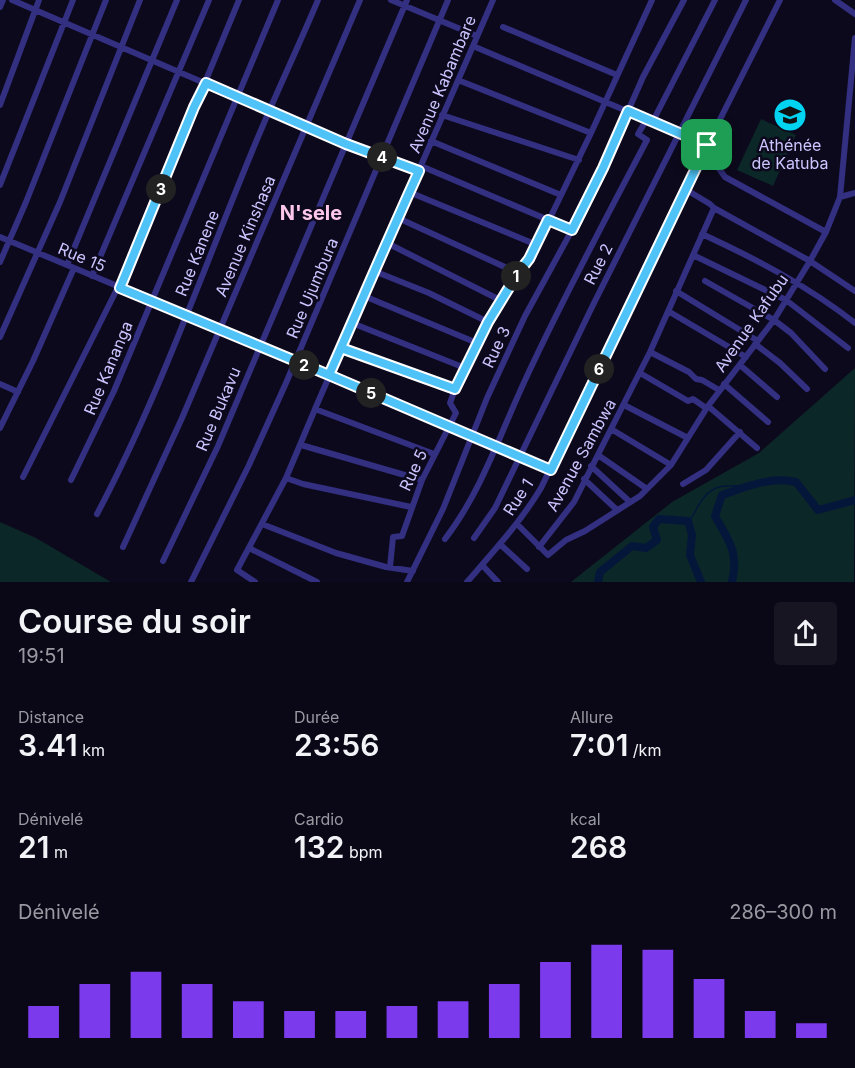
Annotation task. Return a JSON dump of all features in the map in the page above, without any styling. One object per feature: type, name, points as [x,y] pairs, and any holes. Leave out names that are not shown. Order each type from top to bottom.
[{"type":"street","points":[[0,7],[3,0]]},
{"type":"street","points":[[12,0],[346,144],[420,169],[572,230]]},
{"type":"street","points":[[0,105],[39,0]]},
{"type":"street","points":[[0,184],[73,0]]},
{"type":"street","points":[[0,262],[106,0]]},
{"type":"street","points":[[0,337],[80,152],[140,0]]},
{"type":"street","points":[[0,429],[71,267],[151,60],[177,0]]},
{"type":"street","points":[[92,276],[209,0]]},
{"type":"street","points":[[24,477],[119,287],[240,0]]},
{"type":"street","name":"Rue Kananga","points":[[71,480],[95,432],[152,300],[278,0]]},
{"type":"street","name":"Rue Kanene","points":[[97,514],[122,465],[187,316],[251,153],[318,0]]},
{"type":"street","name":"Avenue Kinshasa","points":[[123,547],[152,486],[360,0]]},
{"type":"street","points":[[391,0],[406,3],[439,21],[477,36]]},
{"type":"street","name":"Rue Ujumbura","points":[[191,582],[249,465],[448,0]]},
{"type":"street","name":"Avenue Kabambare","points":[[255,582],[237,571],[286,478],[493,0]]},
{"type":"street","name":"Rue 5","points":[[390,567],[393,537],[402,536],[422,480],[456,413],[450,403],[455,389],[500,300],[537,245],[652,0]]},
{"type":"street","name":"Rue 3","points":[[407,582],[443,509],[487,398],[525,316],[572,230],[603,168],[643,77],[684,0]]},
{"type":"street","points":[[446,539],[466,511],[580,266],[647,140],[638,134],[650,120],[715,0]]},
{"type":"street","name":"Rue 2","points":[[474,538],[495,508],[746,0]]},
{"type":"street","name":"Rue 1","points":[[467,582],[501,545],[529,508],[551,470],[701,156],[780,0]]},
{"type":"street","points":[[835,0],[855,14]]},
{"type":"street","name":"Rue Bukavu","points":[[163,561],[218,446],[406,3]]},
{"type":"street","points":[[503,27],[616,75]]},
{"type":"street","name":"Avenue Kafubu","points":[[539,547],[548,555],[566,540],[585,531],[647,489],[671,465],[719,390],[774,320],[826,232],[840,197],[853,83],[855,38]]},
{"type":"street","points":[[473,46],[707,145]]},
{"type":"street","points":[[458,80],[591,133]]},
{"type":"street","points":[[442,115],[579,159]]},
{"type":"street","points":[[431,141],[561,195]]},
{"type":"street","points":[[701,156],[717,166],[725,177],[826,232]]},
{"type":"street","points":[[685,189],[714,208],[810,261],[855,291]]},
{"type":"street","points":[[409,192],[537,245]]},
{"type":"street","points":[[840,197],[855,193]]},
{"type":"street","name":"Avenue Sambwa","points":[[539,547],[568,512],[624,405],[714,208]]},
{"type":"street","points":[[398,218],[518,273]]},
{"type":"street","points":[[702,234],[797,282],[855,323]]},
{"type":"street","name":"Rue 15","points":[[0,237],[294,362],[474,435],[551,470]]},
{"type":"street","points":[[387,243],[500,300]]},
{"type":"street","points":[[693,255],[786,300],[848,348]]},
{"type":"street","points":[[374,271],[429,292],[488,322]]},
{"type":"street","points":[[705,281],[774,320],[791,333],[825,369]]},
{"type":"street","points":[[676,291],[756,343],[807,389]]},
{"type":"street","points":[[364,297],[477,343]]},
{"type":"street","points":[[668,311],[746,357]]},
{"type":"street","points":[[352,322],[465,368]]},
{"type":"street","points":[[341,348],[455,389]]},
{"type":"street","points":[[650,352],[719,390]]},
{"type":"street","points":[[740,365],[777,397]]},
{"type":"street","points":[[640,373],[688,401],[692,399],[707,407],[757,448]]},
{"type":"street","points":[[0,384],[18,392]]},
{"type":"street","points":[[724,384],[768,422]]},
{"type":"street","points":[[624,405],[688,438]]},
{"type":"street","points":[[315,409],[434,454]]},
{"type":"street","points":[[611,429],[671,465]]},
{"type":"street","points":[[682,484],[706,470],[740,432]]},
{"type":"street","points":[[301,444],[422,480]]},
{"type":"street","points":[[598,455],[647,489]]},
{"type":"street","points":[[591,466],[630,502]]},
{"type":"street","points":[[286,478],[303,484],[411,507]]},
{"type":"street","points":[[584,479],[617,510]]},
{"type":"street","points":[[262,524],[321,549],[413,571]]},
{"type":"street","points":[[517,524],[539,547]]},
{"type":"street","points":[[501,545],[527,569]]},
{"type":"street","points":[[249,548],[312,581]]},
{"type":"street","points":[[482,565],[498,582]]},
{"type":"green space","points":[[761,119],[796,135],[773,186],[737,170]]},
{"type":"green space","points":[[855,368],[854,582],[571,582],[672,502],[759,453]]},
{"type":"green space","points":[[0,522],[36,538],[111,582],[0,582]]},
{"type":"waterway","points":[[732,582],[734,563],[731,547],[715,516],[722,495],[758,483],[777,480],[796,482],[818,510],[855,500]]},
{"type":"waterway","points":[[688,521],[703,498],[713,489],[725,486],[748,486]]},
{"type":"waterway","points":[[598,582],[600,572],[632,546],[646,548],[657,540],[653,527],[659,519],[688,521],[692,535],[690,555],[701,582]]},
{"type":"place","name":"Athénée de Katuba","points":[[790,115]]},
{"type":"district","name":"N'sele","points":[[311,213]]},
{"type":"route","points":[[707,145],[628,111],[572,230],[548,220],[529,259],[500,300],[455,389],[341,348],[329,375],[120,288],[206,83],[346,144],[419,171],[329,375],[474,435],[551,470],[639,282],[707,145]]}]
